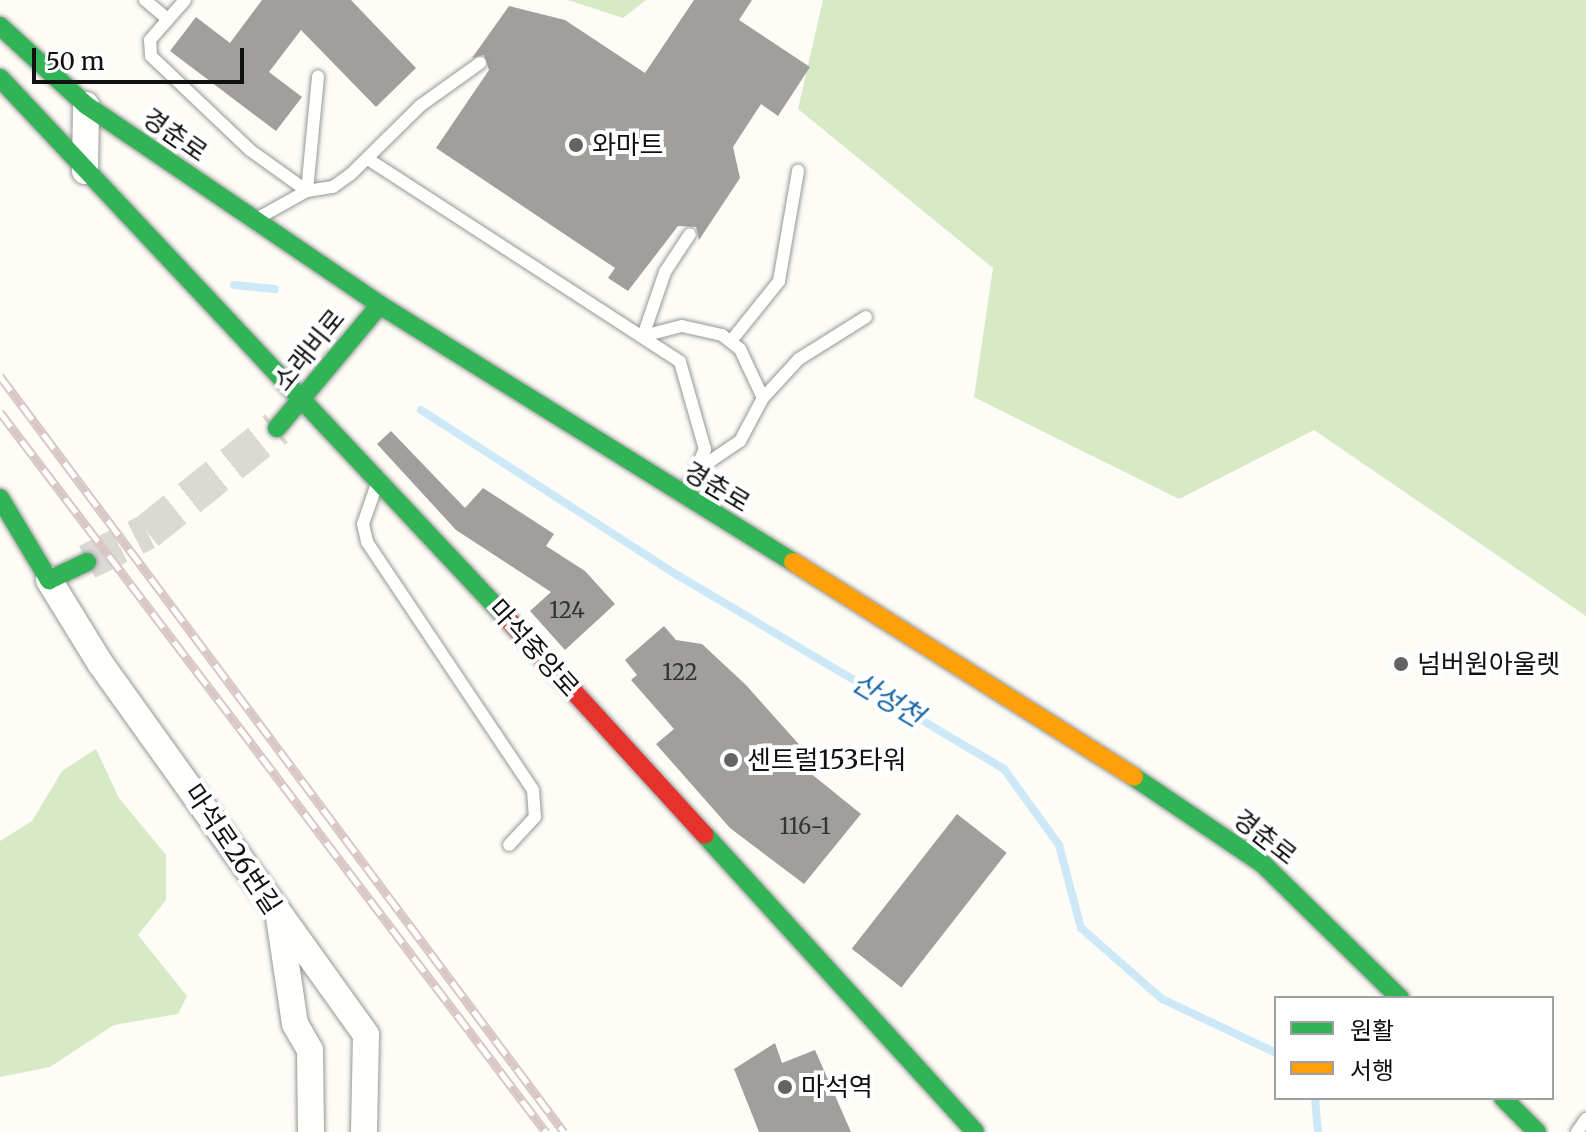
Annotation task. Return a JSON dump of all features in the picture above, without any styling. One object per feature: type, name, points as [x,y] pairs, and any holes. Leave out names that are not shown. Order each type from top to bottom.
[{"type":"street","name":"경춘로","points":[[0,26],[86,105],[380,305],[682,497],[1068,732],[1263,864],[1398,996]]},
{"type":"street","name":"마석중앙로","points":[[0,78],[85,171],[379,477],[975,1132]]},
{"type":"street","points":[[85,171],[86,105]]},
{"type":"street","name":"소래비로","points":[[277,428],[305,400],[380,305]]},
{"type":"street","points":[[0,498],[49,580],[87,562]]},
{"type":"street","name":"마석로26번길","points":[[49,580],[279,917],[366,1035],[364,1132]]},
{"type":"street","points":[[279,917],[295,1024],[310,1050],[311,1132]]},
{"type":"street","points":[[1505,1100],[1537,1132]]},
{"type":"lane","points":[[145,0],[168,19]]},
{"type":"lane","points":[[185,0],[149,45],[156,63],[302,196]]},
{"type":"lane","points":[[252,220],[302,196],[333,187],[368,159],[420,106],[480,63]]},
{"type":"lane","points":[[302,196],[318,77]]},
{"type":"lane","points":[[368,159],[643,336],[687,370],[703,466]]},
{"type":"lane","points":[[731,341],[779,281],[798,171]]},
{"type":"lane","points":[[643,336],[665,272],[690,234]]},
{"type":"lane","points":[[682,497],[703,466],[740,441],[763,398],[799,359],[866,317]]},
{"type":"lane","points":[[643,336],[682,326],[731,341],[763,398]]},
{"type":"lane","points":[[379,477],[366,508],[367,542],[533,790],[535,817],[509,845]]},
{"type":"lane","points":[[1577,1132],[1586,1119]]},
{"type":"green space","points":[[568,0],[646,0],[623,18]]},
{"type":"green space","points":[[823,0],[1586,0],[1586,616],[1314,430],[1179,499],[974,397],[993,268],[798,109]]},
{"type":"green space","points":[[96,749],[119,798],[166,855],[166,900],[138,935],[187,996],[178,1014],[114,1025],[50,1067],[0,1077],[0,841],[32,821],[62,771]]},
{"type":"building","points":[[262,0],[351,0],[416,68],[376,107],[301,30],[269,72],[302,97],[276,131],[170,51],[196,17],[230,43]]},
{"type":"building","name":"와마트","points":[[694,0],[752,0],[739,20],[810,67],[778,116],[761,104],[733,147],[740,178],[699,240],[696,227],[678,226],[628,291],[608,278],[615,268],[436,148],[489,70],[484,55],[472,58],[509,6],[565,20],[645,73]]},
{"type":"building","points":[[391,431],[465,508],[483,488],[554,534],[546,546],[585,571],[615,604],[565,650],[530,611],[551,592],[456,530],[377,444]]},
{"type":"building","points":[[664,626],[676,640],[702,644],[746,685],[804,750],[793,759],[861,814],[804,884],[730,828],[656,744],[674,729],[631,680],[637,675],[625,660]]},
{"type":"building","points":[[957,814],[1007,853],[901,988],[852,949]]},
{"type":"building","name":"마석역","points":[[775,1043],[782,1063],[815,1050],[851,1132],[759,1132],[734,1069]]},
{"type":"waterway","name":"산성천","points":[[234,285],[275,289]]},
{"type":"waterway","name":"산성천","points":[[421,410],[679,576],[1004,769],[1059,845],[1081,928],[1162,999],[1274,1052]]},
{"type":"waterway","name":"산성천","points":[[1315,1100],[1318,1132]]},
{"type":"tunnel","points":[[87,562],[147,532],[277,428]]},
{"type":"railway","points":[[0,376],[564,1132]]},
{"type":"railway","points":[[0,412],[546,1132]]},
{"type":"traffic: fast","points":[[0,26],[86,105],[380,305],[793,562]]},
{"type":"traffic: fast","points":[[0,78],[503,614]]},
{"type":"traffic: fast","points":[[277,428],[380,305]]},
{"type":"traffic: fast","points":[[0,498],[49,580],[87,562]]},
{"type":"traffic: fast","points":[[1134,777],[1263,864],[1398,996]]},
{"type":"traffic: fast","points":[[705,835],[975,1132]]},
{"type":"traffic: fast","points":[[1505,1100],[1537,1132]]},
{"type":"traffic: slow","points":[[793,562],[1134,777]]},
{"type":"traffic: jam","points":[[503,614],[705,835]]},
{"type":"place","name":"와마트","points":[[576,145]]},
{"type":"place","name":"넘버원아울렛","points":[[1401,664]]},
{"type":"place","name":"센트럴153타워","points":[[731,760]]},
{"type":"place","name":"마석역","points":[[785,1087]]}]
